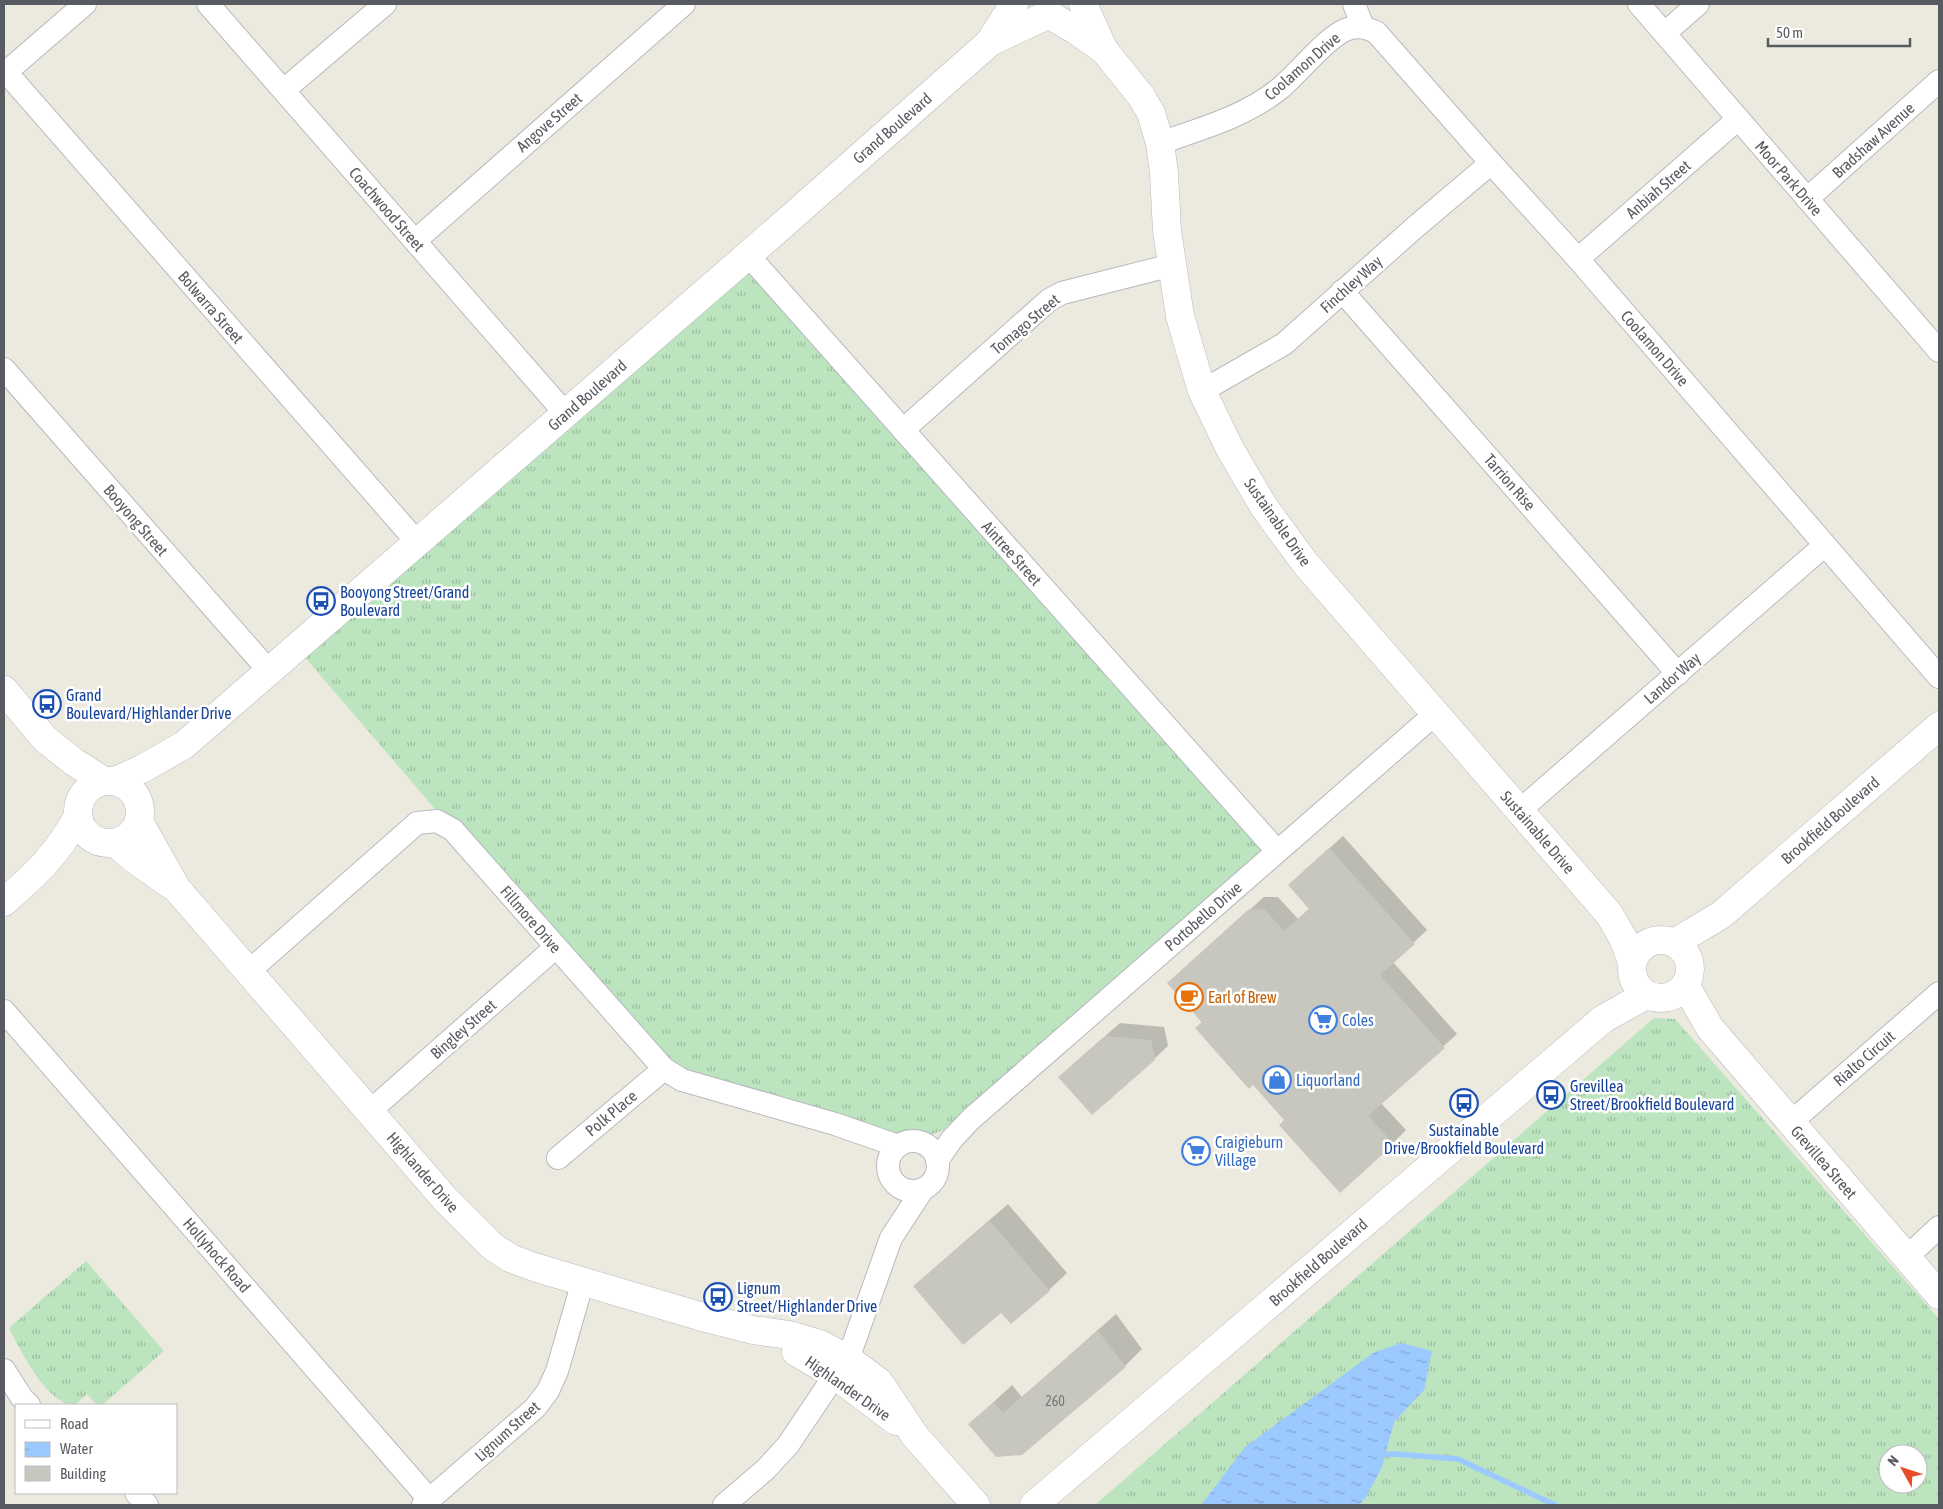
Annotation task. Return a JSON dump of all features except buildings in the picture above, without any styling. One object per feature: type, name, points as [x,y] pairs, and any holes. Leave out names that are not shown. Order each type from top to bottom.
[{"type":"street","points":[[5,73],[85,4]]},
{"type":"street","name":"Coachwood Street","points":[[208,4],[565,413]]},
{"type":"street","points":[[284,90],[385,4]]},
{"type":"street","name":"Angove Street","points":[[415,241],[684,4]]},
{"type":"street","name":"Grand Boulevard","points":[[988,43],[1014,4]]},
{"type":"street","name":"Grand Boulevard","points":[[109,781],[142,769],[184,745],[748,255],[988,43],[1042,12],[1062,15],[1076,4]]},
{"type":"street","name":"Sustainable Drive","points":[[1084,4],[1104,50],[1141,96],[1151,113],[1160,144],[1164,173],[1167,231],[1180,316],[1202,391],[1230,449],[1264,507],[1305,563],[1609,914],[1623,938],[1660,970]]},
{"type":"street","name":"Coolamon Drive","points":[[1354,4],[1362,27]]},
{"type":"street","name":"Moor Park Drive","points":[[1639,4],[1939,350]]},
{"type":"street","points":[[1665,34],[1698,4]]},
{"type":"street","name":"Sustainable Drive","points":[[1042,12],[1077,31],[1104,50]]},
{"type":"street","name":"Coolamon Drive","points":[[1160,144],[1230,118],[1254,106],[1279,90],[1338,34],[1350,28],[1362,27],[1376,32],[1578,259],[1939,677]]},
{"type":"street","name":"Bolwarra Street","points":[[5,73],[417,542]]},
{"type":"street","name":"Bradshaw Avenue","points":[[1807,199],[1939,81]]},
{"type":"street","name":"Anbiah Street","points":[[1578,259],[1738,119]]},
{"type":"street","name":"Finchley Way","points":[[1202,391],[1284,344],[1342,291],[1491,163]]},
{"type":"street","name":"Aintree Street","points":[[748,255],[1277,852]]},
{"type":"street","name":"Tomago Street","points":[[903,430],[1049,300],[1062,293],[1172,265]]},
{"type":"street","name":"Tarrion Rise","points":[[1342,291],[1678,674]]},
{"type":"street","name":"Booyong Street","points":[[4,369],[269,671]]},
{"type":"street","name":"Landor Way","points":[[1519,811],[1825,545]]},
{"type":"street","points":[[4,690],[45,739],[62,768],[78,811],[80,825],[92,839],[113,843]]},
{"type":"street","name":"Portobello Drive","points":[[937,1161],[952,1139],[971,1119],[1435,714]]},
{"type":"street","name":"Brookfield Boulevard","points":[[1034,1505],[1660,970],[1721,914],[1939,726]]},
{"type":"street","points":[[41,870],[86,849],[113,843],[128,837],[135,831],[140,819],[138,797],[132,789],[124,784],[109,781],[74,762],[45,739]]},
{"type":"street","name":"Grand Boulevard","points":[[140,819],[155,785],[184,745]]},
{"type":"street","points":[[4,902],[41,870],[69,833],[78,811],[81,797],[87,789],[109,781]]},
{"type":"street","name":"Highlander Drive","points":[[140,819],[177,889],[446,1200],[492,1246],[510,1258],[534,1267],[752,1330],[816,1362],[841,1367],[915,1436],[976,1505]]},
{"type":"street","name":"Fillmore Drive","points":[[248,972],[417,823],[437,821],[453,830],[664,1069],[682,1080],[906,1144]]},
{"type":"street","name":"Highlander Drive","points":[[113,843],[177,889]]},
{"type":"street","name":"Bingley Street","points":[[370,1111],[556,947]]},
{"type":"street","name":"Grevillea Street","points":[[1660,970],[1939,1295]]},
{"type":"street","name":"Rialto Circuit","points":[[1790,1123],[1939,993]]},
{"type":"street","name":"Hollyhock Road","points":[[4,1012],[426,1502]]},
{"type":"street","name":"Polk Place","points":[[558,1158],[664,1069]]},
{"type":"street","name":"Portobello Drive","points":[[906,1144],[971,1119]]},
{"type":"street","points":[[836,1124],[864,1145],[891,1175],[907,1191],[923,1189],[930,1184],[937,1170],[937,1161],[934,1154],[921,1143],[906,1144],[892,1152],[891,1175],[890,1238]]},
{"type":"street","points":[[724,1505],[766,1469],[788,1445],[841,1367],[890,1238],[923,1189]]},
{"type":"street","points":[[1907,1257],[1939,1228]]},
{"type":"street","name":"Lignum Street","points":[[426,1502],[535,1408],[548,1391],[557,1371],[583,1282]]},
{"type":"street","points":[[4,1370],[28,1404]]},
{"type":"street","points":[[137,1494],[147,1505]]},
{"type":"green space","points":[[748,255],[1277,851],[971,1119],[913,1142],[905,1143],[682,1080],[453,830],[296,647]]},
{"type":"green space","points":[[1654,1018],[1675,1019],[1939,1319],[1939,1505],[1095,1505]]},
{"type":"green space","points":[[86,1261],[164,1351],[103,1404],[96,1404],[87,1394],[76,1404],[70,1404],[65,1403],[45,1387],[20,1350],[9,1328]]},
{"type":"water","points":[[1401,1343],[1432,1351],[1424,1390],[1394,1422],[1382,1467],[1366,1497],[1359,1505],[1201,1505],[1245,1447],[1373,1353]]},
{"type":"waterway","points":[[1378,1455],[1396,1454],[1458,1459],[1555,1505]]},
{"type":"place","name":"Booyong Street/Grand Boulevard","points":[[321,601]]},
{"type":"place","name":"Grand Boulevard/Highlander Drive","points":[[47,704]]},
{"type":"place","name":"Earl of Brew","points":[[1189,997]]},
{"type":"place","name":"Coles","points":[[1323,1020]]},
{"type":"place","name":"Liquorland","points":[[1277,1080]]},
{"type":"place","name":"Grevillea Street/Brookfield Boulevard","points":[[1551,1095]]},
{"type":"place","name":"Sustainable Drive/Brookfield Boulevard","points":[[1464,1103]]},
{"type":"place","name":"Craigieburn Village","points":[[1196,1151]]},
{"type":"place","name":"Lignum Street/Highlander Drive","points":[[718,1297]]}]
